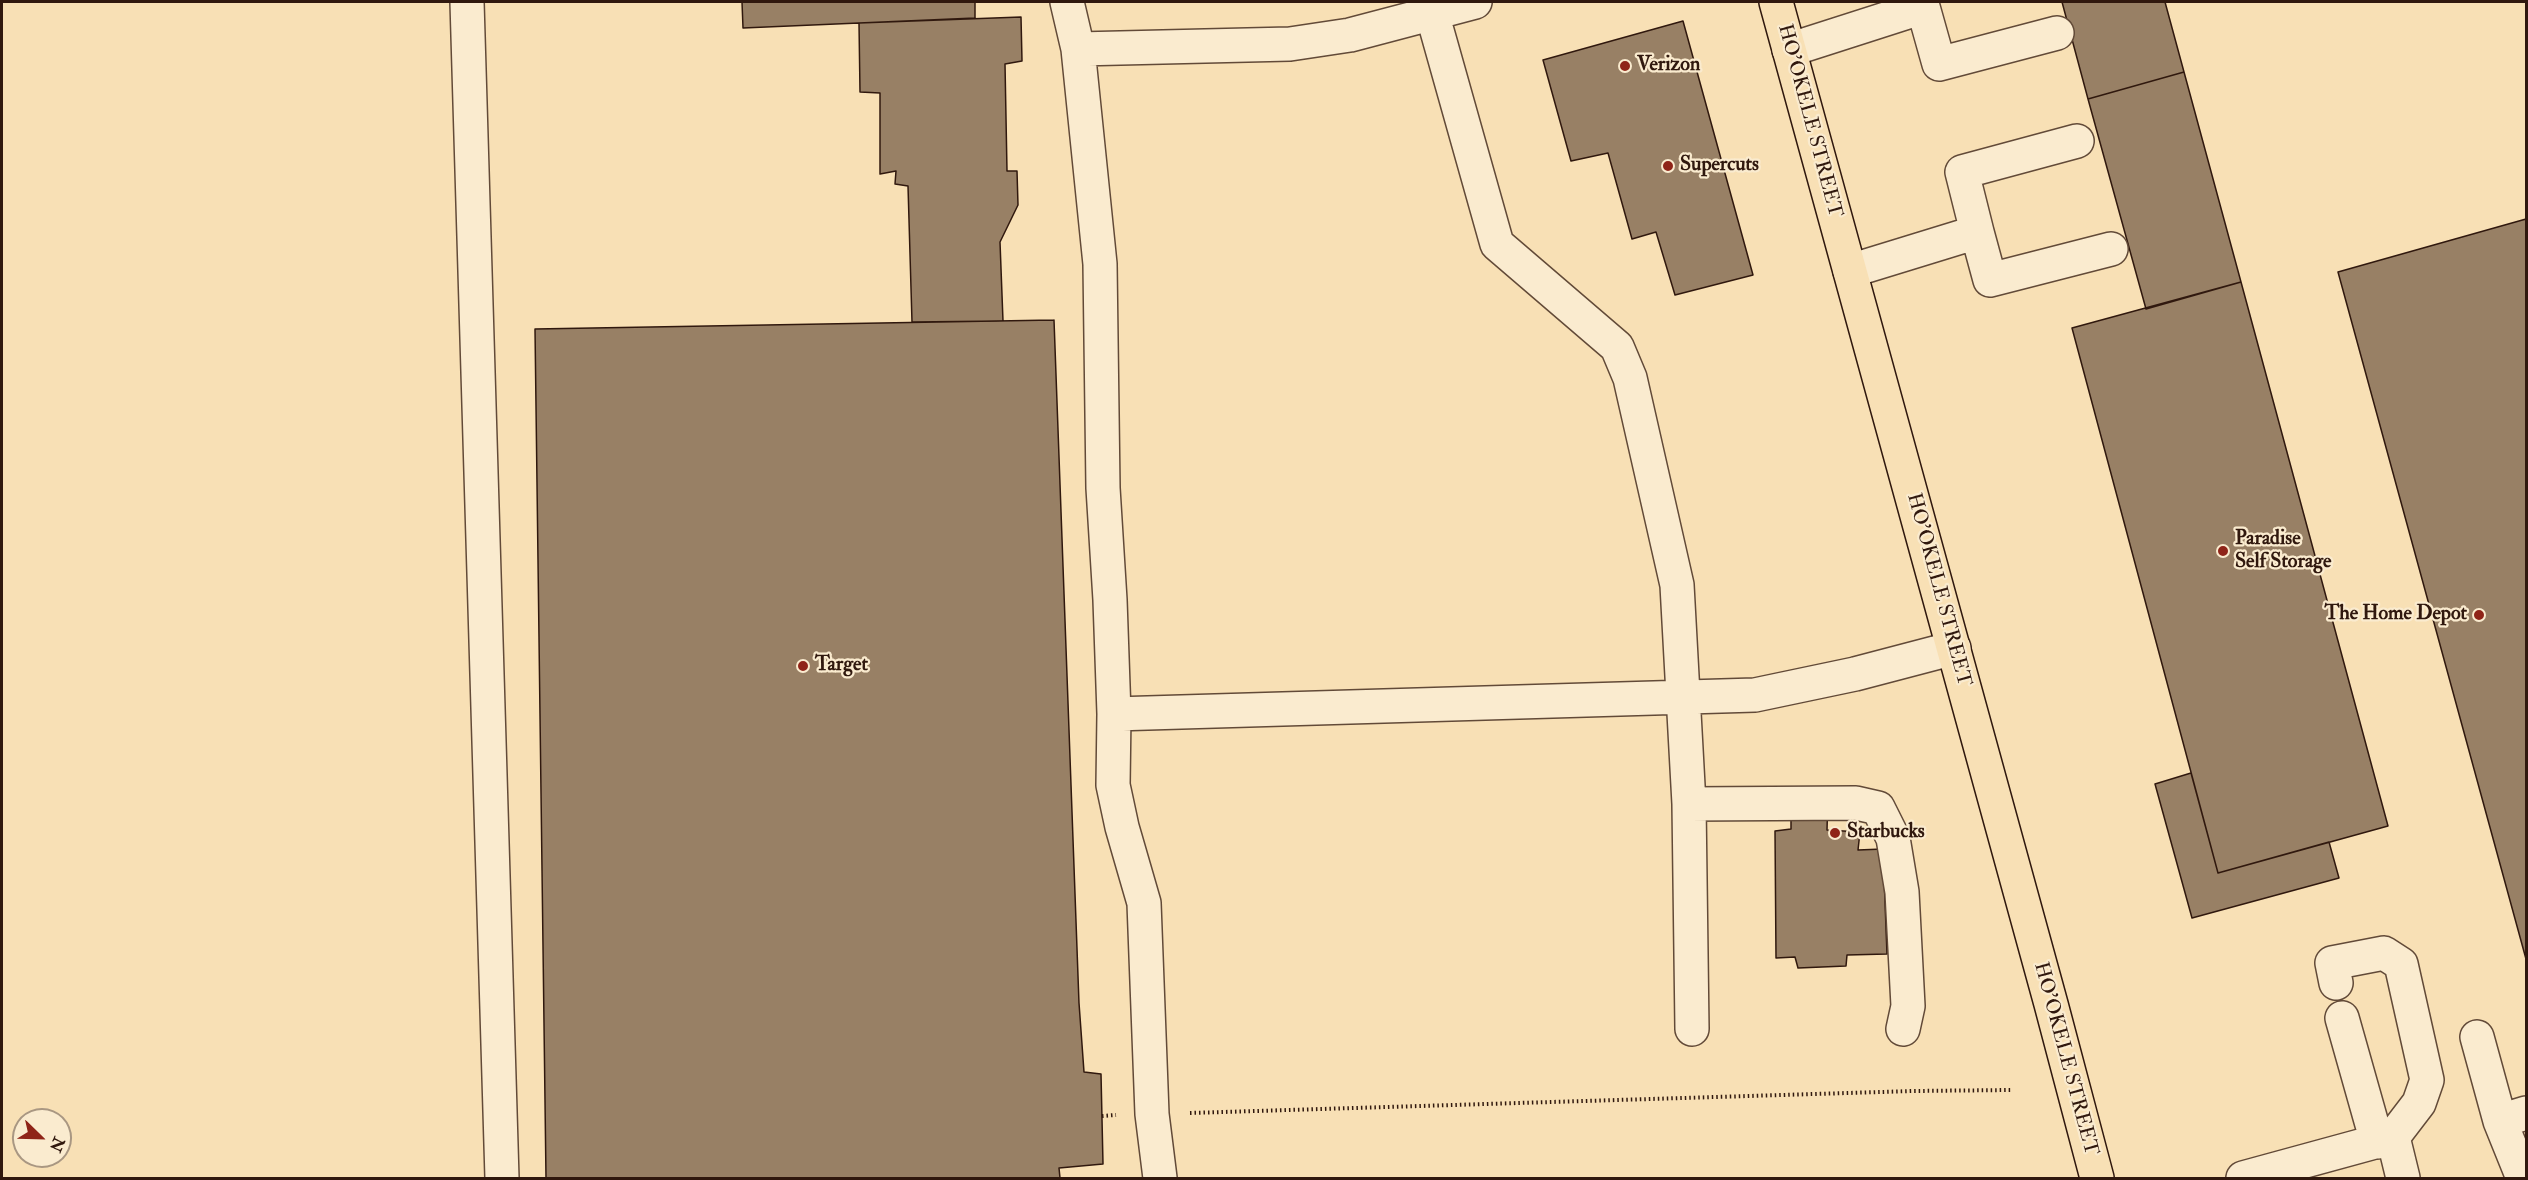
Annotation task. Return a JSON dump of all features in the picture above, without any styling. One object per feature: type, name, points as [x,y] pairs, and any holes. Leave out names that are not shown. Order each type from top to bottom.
[{"type":"main road","name":"HO'OKELE STREET","points":[[1776,2],[2097,1179]]},
{"type":"lane","points":[[467,2],[502,1179]]},
{"type":"lane","points":[[1067,2],[1078,49],[1100,264],[1103,488],[1114,714],[1113,786],[1122,827],[1144,903],[1152,1114],[1160,1179]]},
{"type":"lane","points":[[1078,49],[1290,44],[1350,34],[1475,2]]},
{"type":"lane","points":[[1789,50],[1922,4],[1939,64],[2057,33]]},
{"type":"lane","points":[[1432,13],[1497,244],[1617,347],[1630,378],[1677,585],[1689,804],[1692,1029]]},
{"type":"lane","points":[[2077,141],[1962,172],[1990,280],[2111,249]]},
{"type":"lane","points":[[1850,271],[1977,231]]},
{"type":"lane","points":[[1114,714],[1755,695],[1855,674],[1954,648]]},
{"type":"lane","points":[[1689,804],[1856,803],[1878,808],[1893,838],[1902,892],[1908,1006],[1903,1029]]},
{"type":"lane","points":[[2253,1177],[2385,1140],[2419,1103],[2427,1080],[2401,964],[2384,953],[2332,963],[2336,984]]},
{"type":"lane","points":[[2342,1018],[2385,1140],[2403,1179]]},
{"type":"lane","points":[[2477,1036],[2513,1117],[2523,1179]]},
{"type":"path","points":[[1102,1116],[1913,1091],[2011,1090]]},
{"type":"building","points":[[742,2],[975,2],[975,18],[743,28]]},
{"type":"building","points":[[2062,2],[2165,2],[2184,72],[2088,99]]},
{"type":"building","points":[[1021,17],[1022,61],[1005,64],[1007,171],[1017,171],[1018,205],[1000,242],[1003,321],[912,322],[908,186],[895,184],[896,171],[880,174],[880,93],[860,92],[859,23]]},
{"type":"building","points":[[1683,21],[1753,275],[1675,295],[1656,232],[1632,239],[1608,153],[1571,161],[1543,60]]},
{"type":"building","points":[[2184,72],[2241,282],[2146,309],[2088,99]]},
{"type":"building","name":"The Home Depot","points":[[2526,219],[2526,959],[2338,272]]},
{"type":"building","name":"Paradise Self Storage","points":[[2241,282],[2388,826],[2218,873],[2072,328]]},
{"type":"building","name":"Target","points":[[1054,320],[1079,1003],[1084,1072],[1101,1074],[1103,1164],[1059,1168],[1060,1178],[546,1178],[535,329]]},
{"type":"building","points":[[2191,773],[2218,873],[2329,842],[2339,878],[2192,918],[2155,784]]},
{"type":"building","points":[[1828,795],[1827,830],[1860,832],[1858,850],[1883,849],[1887,954],[1847,955],[1846,966],[1798,968],[1795,957],[1776,958],[1775,831],[1791,829],[1791,796]]},
{"type":"place","name":"Verizon","points":[[1625,66]]},
{"type":"place","name":"Supercuts","points":[[1668,166]]},
{"type":"place","name":"Paradise Self Storage","points":[[2223,551]]},
{"type":"place","name":"The Home Depot","points":[[2479,615]]},
{"type":"place","name":"Target","points":[[803,666]]},
{"type":"place","name":"Starbucks","points":[[1835,833]]}]
